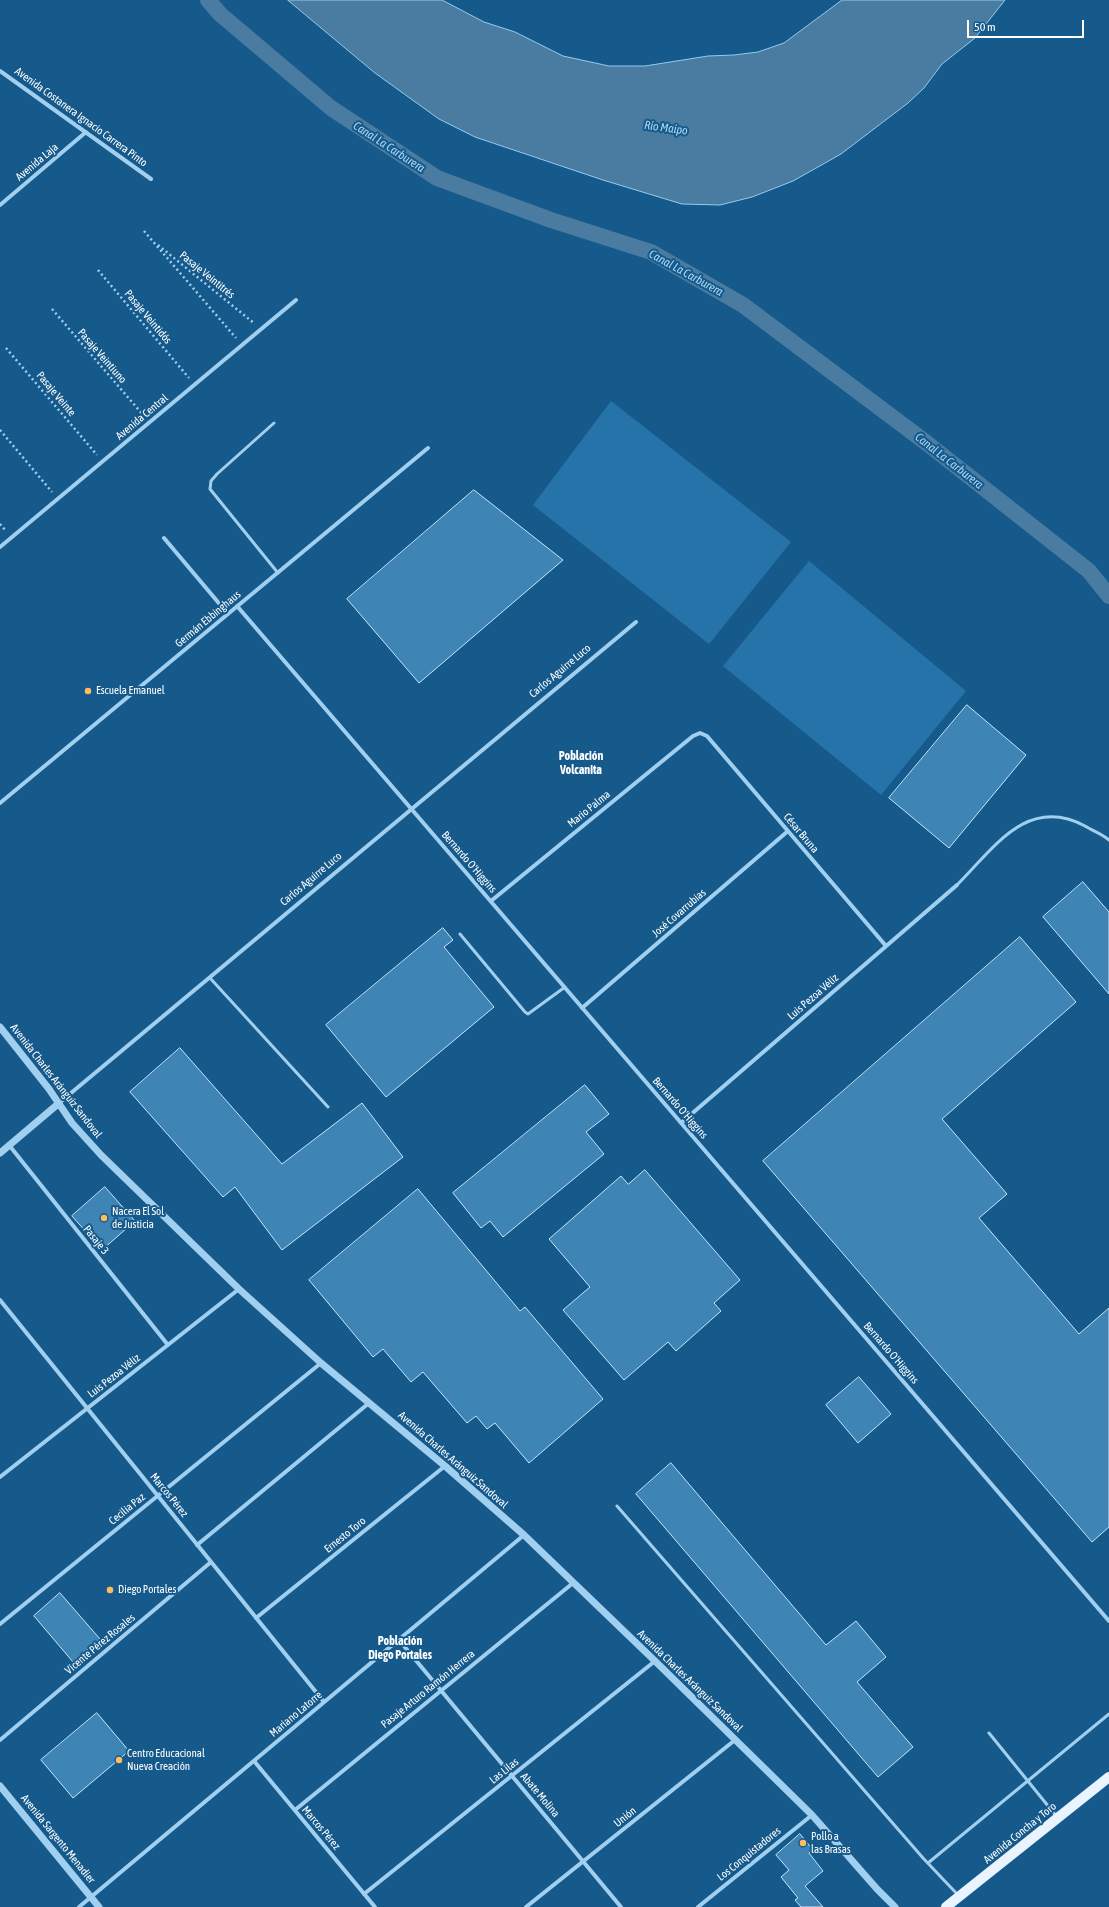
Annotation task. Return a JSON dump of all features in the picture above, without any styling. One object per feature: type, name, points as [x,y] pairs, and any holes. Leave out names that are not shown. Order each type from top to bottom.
[{"type":"main road","name":"Avenida Concha y Toro","points":[[946,1907],[1109,1777]]},
{"type":"street","name":"Avenida Costanera Ignacio Carrera Pinto","points":[[0,70],[151,179]]},
{"type":"street","name":"Avenida Laja","points":[[0,205],[86,132]]},
{"type":"street","name":"Avenida Central","points":[[0,547],[296,300]]},
{"type":"street","name":"Germán Ebbinghaus","points":[[0,803],[428,448]]},
{"type":"street","points":[[164,538],[228,614]]},
{"type":"street","name":"Bernardo O'Higgins","points":[[237,606],[1109,1621]]},
{"type":"street","name":"Carlos Aguirre Luco","points":[[0,1153],[636,622]]},
{"type":"street","name":"César Bruna","points":[[700,733],[707,736],[886,946]]},
{"type":"street","name":"Mario Palma","points":[[491,901],[693,736],[700,733]]},
{"type":"street","name":"José Covarrubias","points":[[582,1008],[788,831]]},
{"type":"street","name":"Luis Pezoa Véliz","points":[[681,1123],[957,885]]},
{"type":"street","name":"Avenida Charles Aránguiz Sandoval","points":[[0,1027],[38,1074],[72,1123],[101,1155],[239,1289],[321,1363],[445,1466],[524,1535],[812,1815],[877,1889],[895,1907]]},
{"type":"street","name":"Pasaje 3","points":[[9,1145],[168,1345]]},
{"type":"street","name":"Luis Pezoa Véliz","points":[[0,1477],[239,1289]]},
{"type":"street","name":"Marcos Pérez","points":[[0,1300],[324,1702]]},
{"type":"street","name":"Cecilia Paz","points":[[0,1624],[321,1363]]},
{"type":"street","points":[[197,1544],[369,1403]]},
{"type":"street","name":"Ernesto Toro","points":[[256,1618],[445,1466]]},
{"type":"street","name":"Mariano Latorre","points":[[79,1907],[524,1535]]},
{"type":"street","name":"Vicente Pérez Rosales","points":[[0,1740],[211,1562]]},
{"type":"street","name":"Pasaje Arturo Ramón Herrera","points":[[295,1810],[573,1583]]},
{"type":"street","name":"Abate Molina","points":[[399,1640],[621,1907]]},
{"type":"street","name":"Las Lilas","points":[[364,1894],[655,1661]]},
{"type":"street","name":"Unión","points":[[526,1907],[735,1740]]},
{"type":"street","name":"Marcos Pérez","points":[[254,1761],[375,1907]]},
{"type":"street","name":"Avenida Sargento Menadier","points":[[0,1786],[99,1907]]},
{"type":"street","name":"Los Conquistadores","points":[[698,1907],[812,1815]]},
{"type":"lane","points":[[274,423],[211,480],[210,489],[278,573]]},
{"type":"lane","points":[[957,885],[1010,831],[1031,819],[1050,816],[1071,819],[1109,840]]},
{"type":"lane","points":[[460,934],[528,1014],[565,988]]},
{"type":"lane","points":[[210,978],[328,1107]]},
{"type":"lane","points":[[618,1506],[928,1863],[959,1896]]},
{"type":"lane","points":[[928,1863],[1109,1714]]},
{"type":"lane","points":[[989,1733],[1058,1818]]},
{"type":"path","name":"Pasaje Veintitrés","points":[[144,231],[233,336]]},
{"type":"path","name":"Pasaje Veintitrés","points":[[153,241],[251,321]]},
{"type":"path","name":"Pasaje Veintidós","points":[[98,270],[186,375]]},
{"type":"path","name":"Pasaje Veintiuno","points":[[52,309],[141,412]]},
{"type":"path","name":"Pasaje Veinte","points":[[6,348],[94,452]]},
{"type":"path","points":[[0,430],[49,488]]},
{"type":"path","points":[[0,524],[3,527]]},
{"type":"shaded area","points":[[611,401],[791,542],[709,644],[533,505]]},
{"type":"shaded area","points":[[809,561],[966,691],[881,795],[723,666]]},
{"type":"water","name":"Río Maipo","points":[[288,0],[442,0],[484,22],[515,32],[563,56],[609,66],[645,66],[708,56],[758,52],[784,43],[842,0],[1005,0],[975,38],[942,64],[924,88],[908,103],[841,154],[793,181],[752,197],[720,205],[682,204],[603,180],[475,137],[439,119],[375,73]]},
{"type":"building","points":[[474,490],[563,560],[419,683],[347,599]]},
{"type":"building","points":[[967,705],[1026,755],[949,848],[889,798]]},
{"type":"building","points":[[1083,882],[1109,912],[1109,994],[1043,917]]},
{"type":"building","points":[[443,928],[453,940],[444,947],[494,1007],[386,1097],[326,1025]]},
{"type":"building","points":[[1020,937],[1076,1002],[942,1119],[1007,1194],[979,1218],[1079,1334],[1109,1308],[1109,1527],[1092,1542],[763,1161]]},
{"type":"building","points":[[180,1048],[282,1164],[362,1103],[403,1157],[282,1250],[235,1187],[223,1197],[130,1092]]},
{"type":"building","points":[[585,1085],[609,1114],[586,1132],[604,1154],[503,1237],[490,1221],[481,1228],[453,1193]]},
{"type":"building","points":[[645,1170],[740,1280],[714,1303],[721,1311],[676,1351],[668,1342],[624,1380],[563,1310],[590,1287],[549,1239],[621,1176],[628,1184]]},
{"type":"building","name":"Nacera El Sol de Justicia","points":[[105,1187],[135,1221],[102,1250],[72,1216]]},
{"type":"building","points":[[418,1189],[520,1311],[525,1307],[603,1399],[529,1463],[495,1423],[487,1429],[476,1416],[467,1423],[423,1372],[411,1382],[383,1349],[373,1357],[309,1280]]},
{"type":"building","points":[[859,1377],[891,1414],[858,1443],[826,1405]]},
{"type":"building","points":[[671,1463],[826,1645],[856,1621],[886,1657],[857,1682],[913,1747],[878,1777],[636,1494]]},
{"type":"building","points":[[60,1593],[100,1639],[73,1662],[34,1616]]},
{"type":"building","points":[[97,1713],[129,1751],[73,1798],[41,1760]]},
{"type":"building","points":[[800,1834],[813,1850],[809,1853],[823,1871],[805,1886],[823,1907],[801,1907],[795,1900],[798,1898],[781,1877],[789,1870],[776,1855]]},
{"type":"waterway","name":"Canal La Carburera","points":[[208,0],[220,14],[331,108],[437,178],[551,220],[651,252],[743,305],[928,444],[1089,571],[1109,596]]},
{"type":"place","name":"Escuela Emanuel","points":[[88,691]]},
{"type":"place","name":"Nacera El Sol de Justicia","points":[[104,1218]]},
{"type":"place","name":"Diego Portales","points":[[110,1590]]},
{"type":"place","name":"Centro Educacional Nueva Creación","points":[[119,1760]]},
{"type":"place","name":"Pollo a las Brasas","points":[[803,1843]]},
{"type":"district","name":"Población Volcanita","points":[[581,763]]},
{"type":"district","name":"Población Diego Portales","points":[[400,1648]]}]
